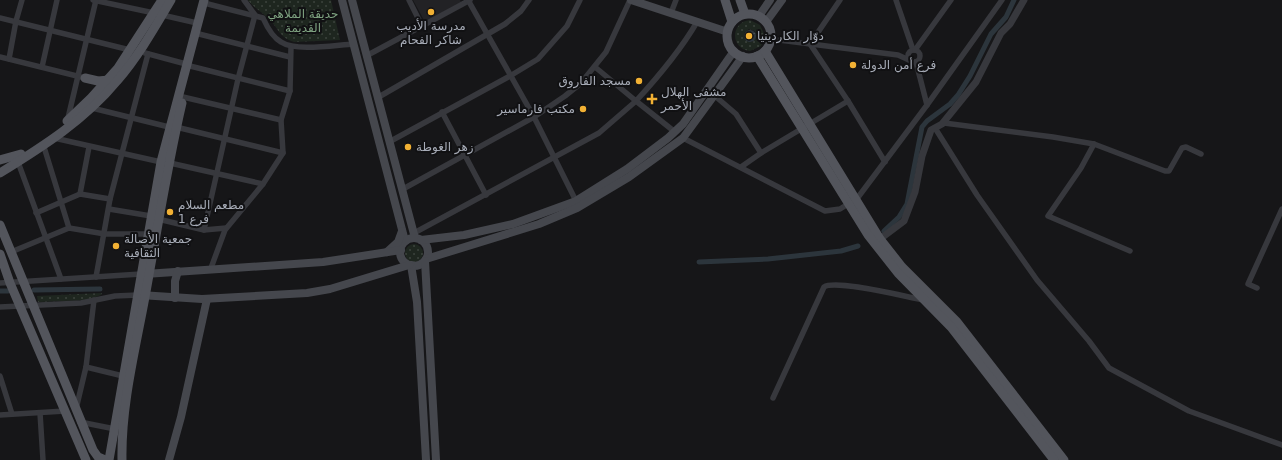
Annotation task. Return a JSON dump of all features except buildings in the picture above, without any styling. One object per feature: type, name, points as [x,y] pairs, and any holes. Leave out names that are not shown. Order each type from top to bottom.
[{"type":"main road","points":[[159,14],[162,0]]},
{"type":"main road","points":[[0,166],[44,147],[118,81],[139,51],[159,14],[171,0]]},
{"type":"main road","points":[[342,0],[405,242]]},
{"type":"main road","points":[[352,0],[388,142],[416,237],[428,248],[426,278],[436,460]]},
{"type":"main road","points":[[631,0],[728,32]]},
{"type":"main road","points":[[725,0],[732,22]]},
{"type":"main road","points":[[740,0],[744,14]]},
{"type":"main road","points":[[763,19],[770,0]]},
{"type":"main road","points":[[763,19],[782,0]]},
{"type":"main road","points":[[109,460],[123,376],[141,295],[165,163],[197,23],[207,1]]},
{"type":"main road","points":[[173,127],[183,97],[188,65],[199,34],[207,1]]},
{"type":"main road","points":[[744,14],[763,19],[770,27],[771,39],[761,54],[743,56],[734,51],[729,42],[728,32],[732,22],[744,14]]},
{"type":"main road","points":[[0,173],[92,103],[109,80],[139,51]]},
{"type":"main road","points":[[145,274],[211,268],[323,262],[384,254],[400,250],[405,242],[416,237],[464,235],[513,224],[576,201],[627,169],[675,132],[683,124],[734,51]]},
{"type":"main road","points":[[761,54],[852,202],[876,246],[898,273],[951,327],[1054,460]]},
{"type":"main road","points":[[141,295],[207,299],[323,291],[410,265],[419,265],[426,260],[440,255],[539,224],[577,208],[629,177],[683,138],[743,56]]},
{"type":"main road","points":[[81,77],[98,81],[109,80]]},
{"type":"main road","points":[[81,77],[92,90],[92,103]]},
{"type":"main road","points":[[0,160],[20,158]]},
{"type":"main road","points":[[852,202],[902,267],[957,322],[1064,460]]},
{"type":"main road","points":[[145,274],[148,234],[155,218]]},
{"type":"main road","points":[[0,225],[80,422],[93,450],[98,457],[105,460]]},
{"type":"main road","points":[[384,254],[398,242],[402,231]]},
{"type":"main road","points":[[400,250],[402,259],[410,265],[417,302],[426,460]]},
{"type":"main road","points":[[0,254],[10,283],[86,460]]},
{"type":"main road","points":[[426,278],[440,255]]},
{"type":"main road","points":[[175,298],[174,281],[178,271]]},
{"type":"main road","points":[[122,460],[122,441],[141,295]]},
{"type":"main road","points":[[169,460],[181,417],[207,299]]},
{"type":"street","points":[[9,59],[22,0]]},
{"type":"street","points":[[42,67],[57,0]]},
{"type":"street","points":[[93,0],[197,23]]},
{"type":"street","points":[[67,121],[81,77],[86,39],[96,0]]},
{"type":"street","points":[[244,0],[255,15]]},
{"type":"street","points":[[409,0],[422,26]]},
{"type":"street","points":[[366,56],[469,0],[534,117],[576,201]]},
{"type":"street","points":[[377,98],[505,24],[521,11],[529,0]]},
{"type":"street","points":[[388,142],[510,76],[538,58],[567,26],[580,0]]},
{"type":"street","points":[[403,189],[534,117],[565,96],[595,67],[606,52],[631,0]]},
{"type":"street","points":[[671,13],[676,0]]},
{"type":"street","points":[[810,44],[840,0]]},
{"type":"street","points":[[896,0],[914,51],[919,59],[916,62],[928,105]]},
{"type":"street","points":[[909,60],[908,56],[922,41],[951,0]]},
{"type":"street","points":[[683,138],[825,211],[840,208],[852,202],[885,162],[928,105],[1002,0]]},
{"type":"street","points":[[880,239],[904,221],[915,192],[922,156],[931,130],[944,123],[976,82],[1001,33],[1010,24],[1024,0]]},
{"type":"street","points":[[207,1],[263,18],[269,31],[280,42],[290,47],[354,44]]},
{"type":"street","points":[[204,230],[226,139],[238,79],[255,15]]},
{"type":"street","points":[[0,18],[139,51],[238,79],[290,91]]},
{"type":"street","points":[[416,237],[553,157],[599,132],[636,101],[670,64],[697,22]]},
{"type":"street","points":[[199,34],[290,57]]},
{"type":"street","points":[[771,39],[898,55],[916,62]]},
{"type":"street","points":[[810,44],[848,101],[885,162]]},
{"type":"street","points":[[211,268],[220,240],[226,228],[262,184],[282,153],[281,120],[290,91],[290,47]]},
{"type":"street","points":[[96,277],[105,234],[110,199],[130,117],[139,51]]},
{"type":"street","points":[[898,55],[914,51]]},
{"type":"street","points":[[0,57],[81,77]]},
{"type":"street","points":[[595,67],[675,132]]},
{"type":"street","points":[[715,96],[736,114],[762,152]]},
{"type":"street","points":[[183,97],[281,120]]},
{"type":"street","points":[[741,167],[762,152],[848,101]]},
{"type":"street","points":[[92,103],[130,117],[282,153]]},
{"type":"street","points":[[442,112],[486,196]]},
{"type":"street","points":[[944,123],[1053,137],[1094,144],[1165,171],[1169,171],[1182,148],[1186,146],[1201,154]]},
{"type":"street","points":[[936,128],[977,195],[1037,280],[1089,341],[1109,368],[1189,411],[1282,445]]},
{"type":"street","points":[[54,138],[89,147],[217,173],[262,184]]},
{"type":"street","points":[[1094,144],[1081,168],[1048,216],[1130,251]]},
{"type":"street","points":[[44,147],[69,228]]},
{"type":"street","points":[[80,194],[89,147]]},
{"type":"street","points":[[20,158],[36,213],[61,279]]},
{"type":"street","points":[[36,213],[80,194],[110,199]]},
{"type":"street","points":[[1257,288],[1248,284],[1282,209]]},
{"type":"street","points":[[109,210],[155,218],[204,230],[226,228]]},
{"type":"street","points":[[10,252],[69,228],[105,234],[148,234]]},
{"type":"street","points":[[0,283],[145,274]]},
{"type":"street","points":[[773,398],[824,287],[828,284],[847,285],[924,300]]},
{"type":"street","points":[[0,307],[32,306],[94,300],[116,296],[141,295]]},
{"type":"street","points":[[76,412],[86,367],[94,300]]},
{"type":"street","points":[[86,367],[123,376]]},
{"type":"street","points":[[0,376],[12,414]]},
{"type":"street","points":[[0,415],[65,411]]},
{"type":"street","points":[[40,413],[43,460]]},
{"type":"street","points":[[80,422],[115,429]]},
{"type":"shaded area","name":"مدرسة الأديب شاكر الفحام","points":[[413,0],[460,0],[461,2],[425,22]]},
{"type":"green space","name":"حديقة الملاهي القديمة","points":[[248,0],[331,0],[340,40],[294,42],[289,40],[285,38],[269,19]]},
{"type":"green space","name":"دوّار الكاردينيا","points":[[750,20],[760,25],[765,36],[761,46],[750,51],[739,46],[735,36],[736,30],[743,22]],"holes":[[[749,29],[755,31],[756,35],[752,42],[750,42],[744,33]]]},
{"type":"green space","points":[[414,244],[420,247],[423,253],[420,259],[414,262],[408,259],[405,253],[408,247]]},
{"type":"green space","points":[[102,293],[101,295],[88,300],[38,302],[37,296]]},
{"type":"water","points":[[748,30],[752,30],[756,36],[752,42],[748,42],[744,38],[744,34]]},
{"type":"waterway","points":[[884,231],[899,217],[907,204],[922,127],[927,121],[950,104],[958,95],[970,76],[991,34],[1006,17],[1014,0]]},
{"type":"waterway","points":[[699,262],[768,259],[841,251],[858,246]]},
{"type":"waterway","points":[[34,290],[100,289]]},
{"type":"waterway","points":[[0,291],[8,291]]},
{"type":"place","name":"مدرسة الأديب شاكر الفحام","points":[[431,12]]},
{"type":"place","name":"دوّار الكاردينيا","points":[[749,36]]},
{"type":"place","name":"فرع أمن الدولة","points":[[853,65]]},
{"type":"place","name":"مسجد الفاروق","points":[[639,81]]},
{"type":"place","name":"مشفى الهلال الأحمر","points":[[652,99]]},
{"type":"place","name":"مكتب فارماسير","points":[[583,109]]},
{"type":"place","name":"زهر الغوطة","points":[[408,147]]},
{"type":"place","name":"مطعم السلام فرع 1","points":[[170,212]]},
{"type":"place","name":"جمعية الأصالة الثقافية","points":[[116,246]]}]
